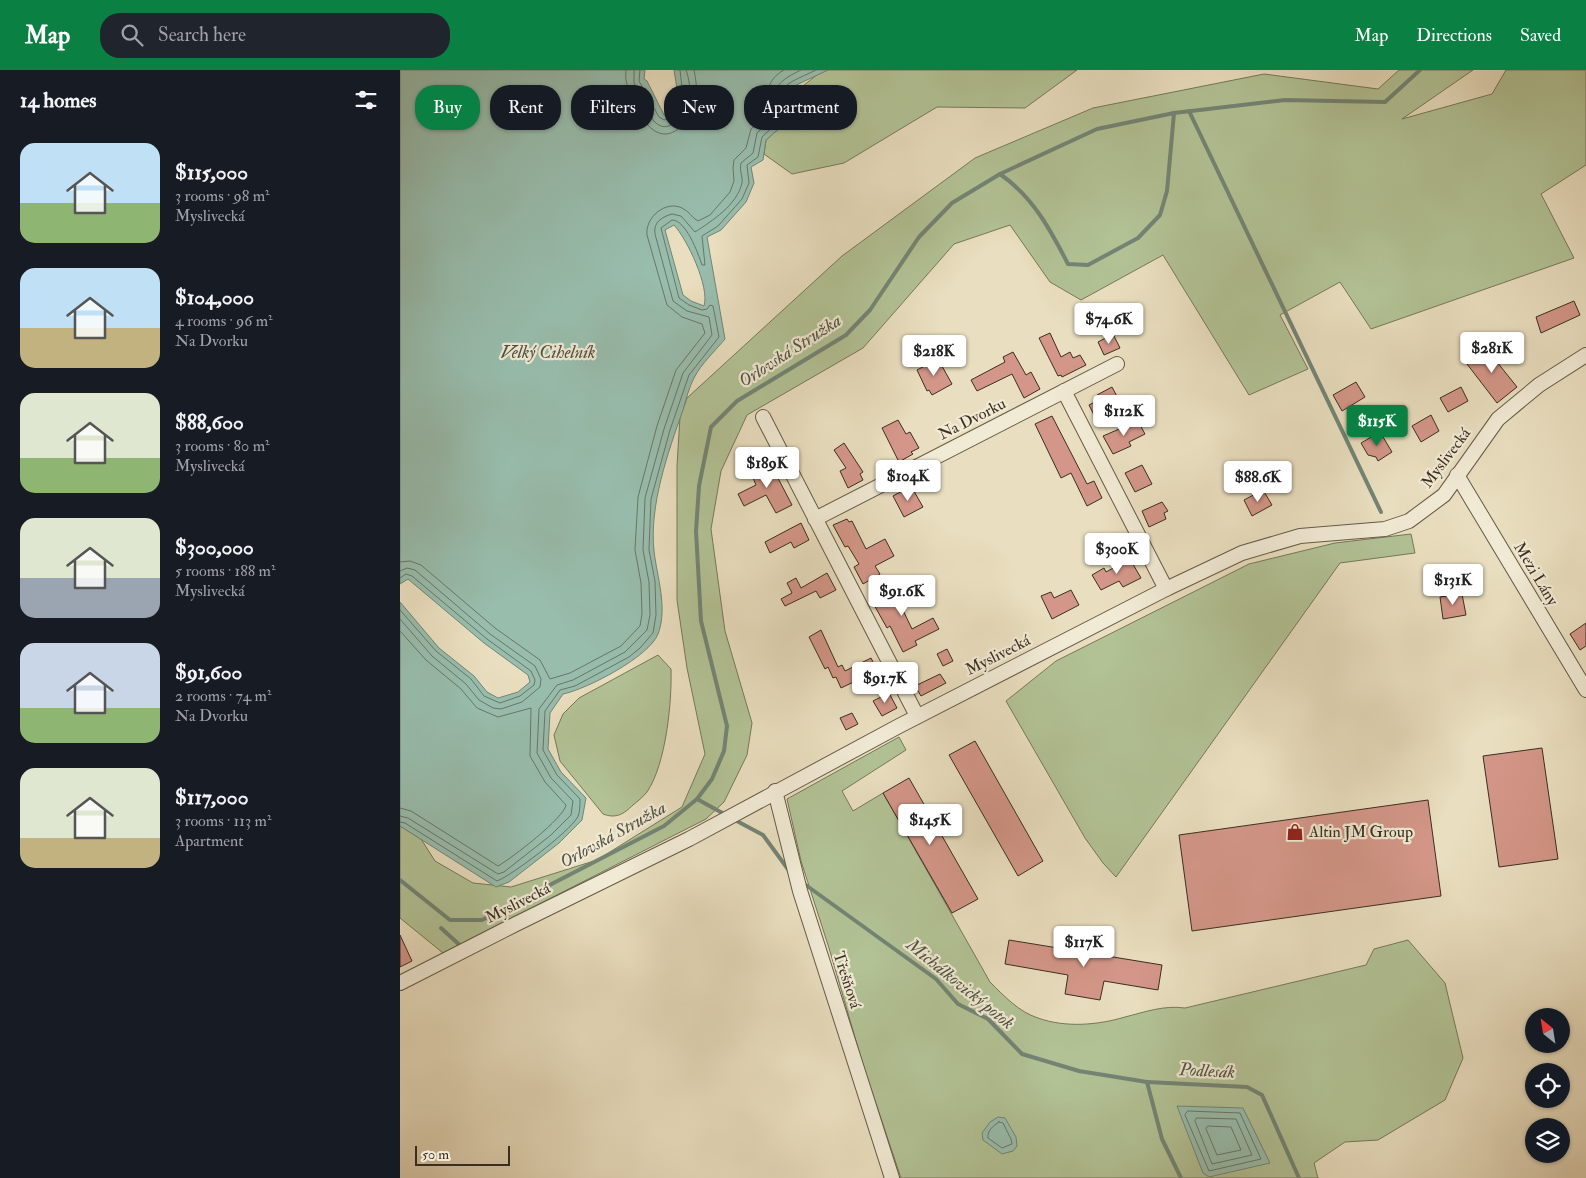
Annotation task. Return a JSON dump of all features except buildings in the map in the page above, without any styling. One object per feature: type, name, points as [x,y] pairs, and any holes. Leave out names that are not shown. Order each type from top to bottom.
[{"type":"street","name":"Myslivecká","points":[[400,983],[712,826],[917,716],[1166,589],[1242,553],[1300,536],[1385,529],[1409,521],[1444,495],[1498,419],[1539,385],[1586,354]]},
{"type":"street","name":"Na Dvorku","points":[[815,519],[1117,364]]},
{"type":"street","points":[[1064,391],[1166,589]]},
{"type":"street","points":[[763,417],[917,716]]},
{"type":"street","name":"Mezi Lány","points":[[1457,475],[1586,690]]},
{"type":"street","name":"Třešňová","points":[[775,791],[800,891],[892,1178]]},
{"type":"shaded area","points":[[828,70],[1077,70],[1025,108],[937,107],[844,163],[792,174],[764,154],[766,140],[777,130],[857,130],[857,85],[804,85],[818,74]]},
{"type":"shaded area","points":[[1399,70],[1473,70],[1402,119],[1492,94],[1506,70],[1586,70],[1586,165],[1541,194],[1574,258],[1371,329],[1340,282],[1280,315],[1308,369],[1249,395],[1163,255],[1081,300],[1050,282],[1010,225],[954,244],[863,348],[747,415],[721,471],[711,529],[725,631],[752,723],[747,755],[724,802],[706,819],[443,953],[400,918],[400,826],[421,839],[435,861],[473,883],[511,887],[597,860],[682,807],[705,754],[687,668],[677,600],[677,466],[680,417],[687,398],[842,256],[975,158],[1093,108],[1264,74],[1378,89]]},
{"type":"shaded area","points":[[1411,534],[1415,553],[1340,563],[1116,877],[1085,838],[1006,701],[1056,661],[1249,564],[1335,543]]},
{"type":"shaded area","points":[[658,655],[671,669],[669,715],[659,766],[647,792],[630,808],[616,816],[603,814],[560,761],[554,735],[563,714],[579,698]]},
{"type":"shaded area","points":[[899,737],[906,750],[842,791],[853,811],[883,793],[990,982],[1018,1008],[1049,1021],[1082,1024],[1115,1020],[1162,1008],[1185,1008],[1366,965],[1374,949],[1408,940],[1445,983],[1463,1058],[1445,1100],[1378,1140],[1345,1142],[1314,1163],[1318,1178],[901,1178],[863,1065],[801,861],[787,799]]},
{"type":"water","name":"Velký Cihelník","points":[[400,70],[645,70],[644,79],[649,85],[571,85],[571,130],[654,130],[654,95],[664,115],[664,130],[734,130],[734,85],[676,85],[674,70],[828,70],[796,85],[744,85],[744,130],[777,130],[766,140],[763,160],[751,167],[754,183],[746,202],[721,230],[707,237],[725,339],[704,363],[692,382],[661,479],[654,516],[653,534],[662,603],[661,624],[658,634],[643,652],[616,671],[587,686],[563,694],[550,713],[548,749],[561,772],[586,798],[582,820],[559,843],[509,882],[496,887],[400,826],[400,602],[439,648],[474,676],[487,692],[498,698],[518,692],[530,682],[528,675],[484,643],[408,579],[400,584]],"holes":[[[674,225],[685,241],[701,276],[704,287],[704,306],[691,301],[683,295],[665,230]]]},
{"type":"water","points":[[1177,1106],[1243,1108],[1270,1163],[1209,1177],[1203,1173]]},
{"type":"water","points":[[998,1117],[1005,1118],[1016,1137],[1017,1146],[1013,1151],[1002,1154],[983,1140],[982,1133],[990,1122]]},
{"type":"waterway","name":"Orlovská Stružka","points":[[400,880],[450,920],[482,920],[664,826],[697,799],[712,779],[724,751],[727,726],[701,621],[696,531],[699,486],[711,427],[737,401],[846,335],[870,310],[919,237],[952,203],[1000,174],[1012,183],[1040,214],[1068,264],[1088,265],[1138,238],[1160,215],[1167,191],[1174,113],[1285,100],[1385,102],[1420,70]]},
{"type":"waterway","points":[[1189,111],[1381,512]]},
{"type":"waterway","points":[[1000,174],[1097,129],[1174,113]]},
{"type":"waterway","name":"Michálkovický potok","points":[[697,799],[726,815]]},
{"type":"waterway","name":"Michálkovický potok","points":[[735,820],[763,835],[790,872]]},
{"type":"waterway","name":"Michálkovický potok","points":[[803,883],[936,979],[958,1004],[988,1019],[1022,1054],[1079,1071],[1147,1082],[1162,1139],[1181,1178]]},
{"type":"waterway","name":"Michálkovický potok","points":[[441,928],[463,948]]},
{"type":"waterway","name":"Podlesák","points":[[1147,1082],[1247,1087],[1262,1095],[1299,1178]]},
{"type":"place","name":"Altin JM Group","points":[[1295,832]]}]
